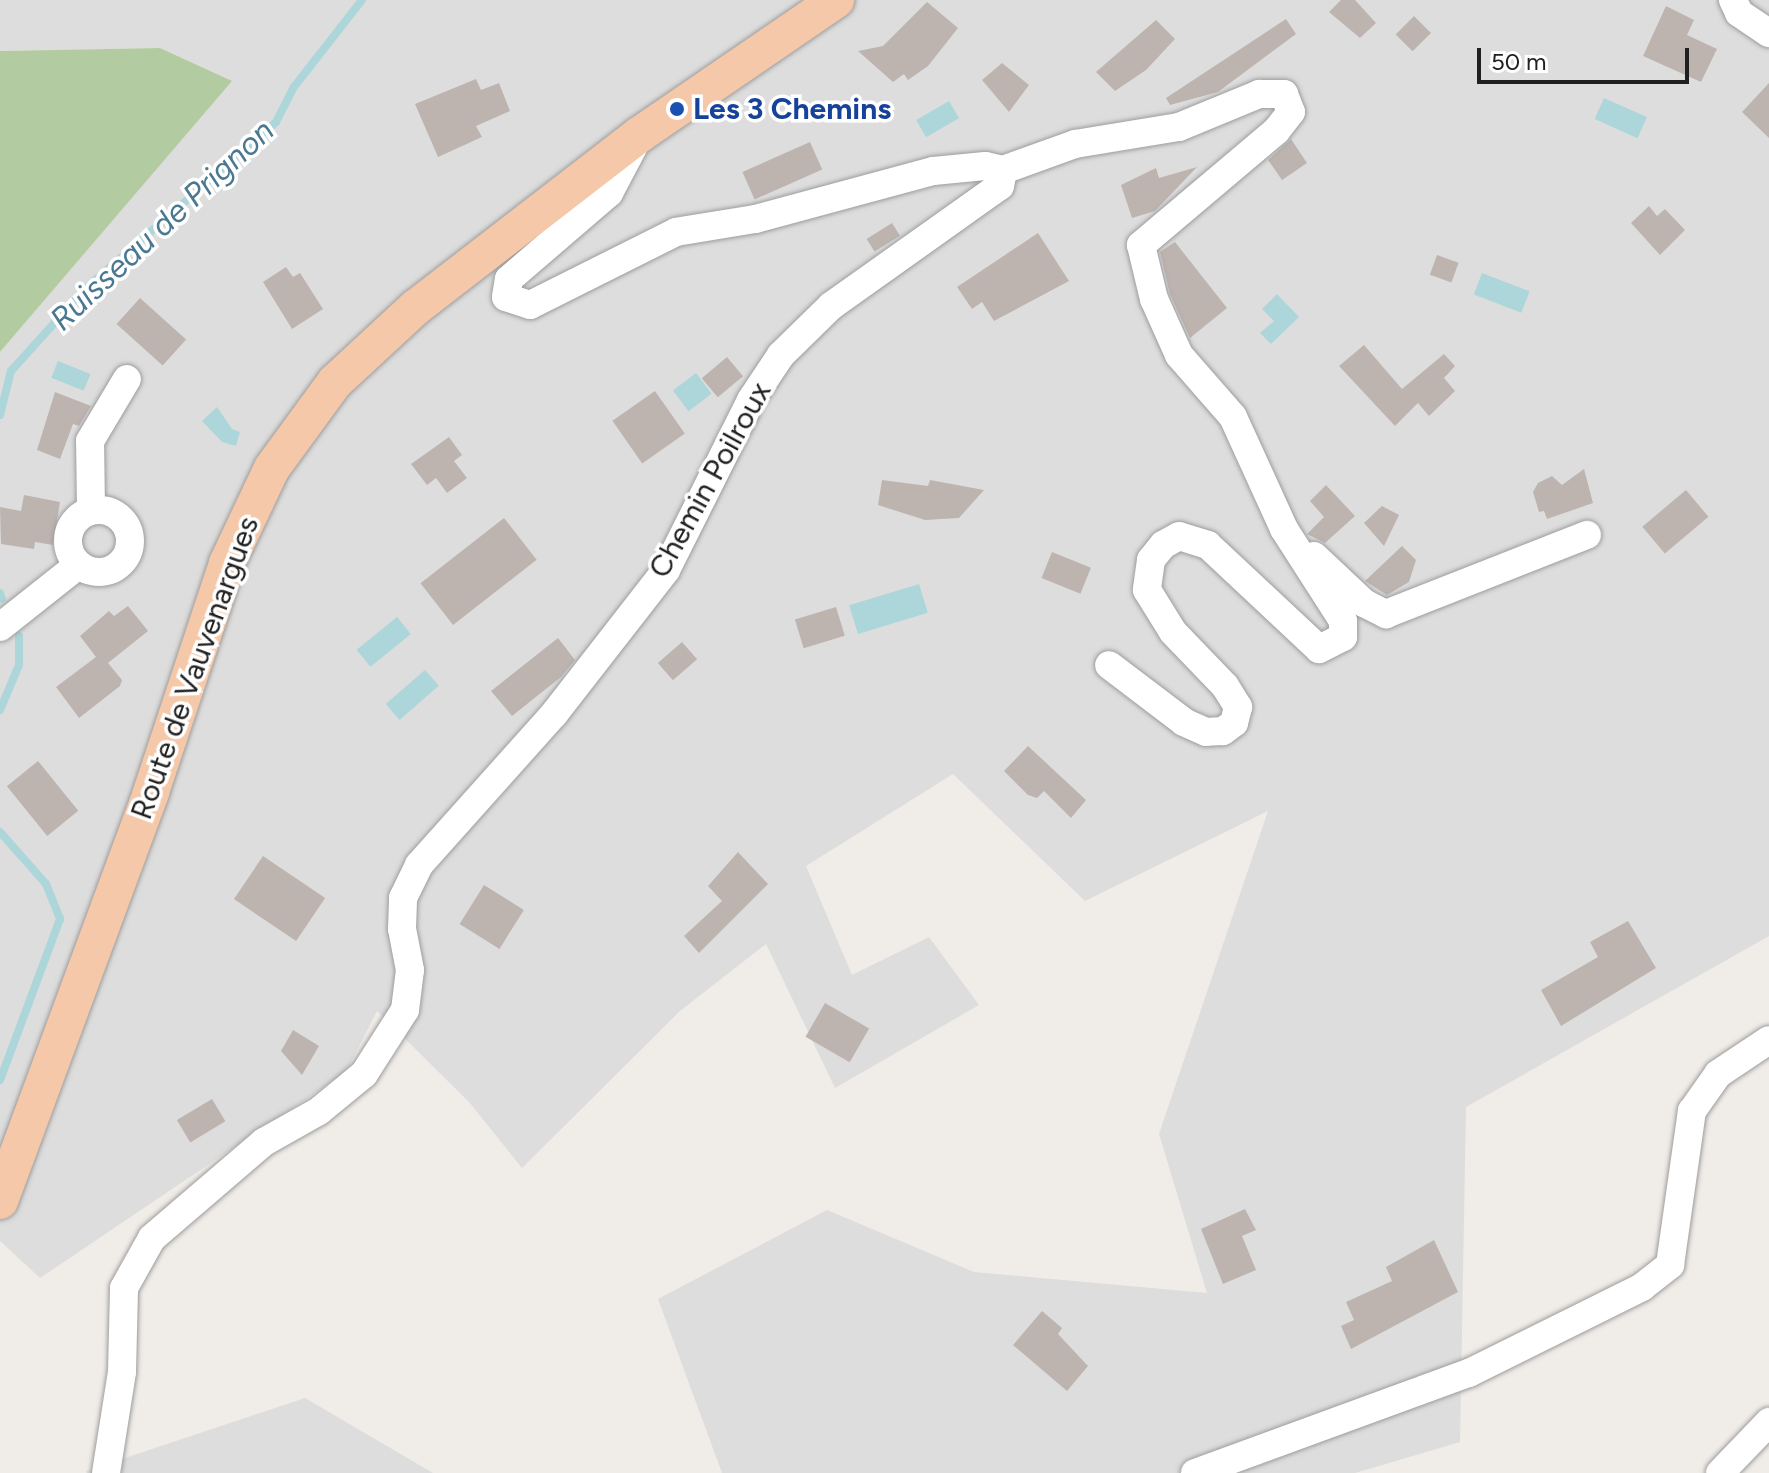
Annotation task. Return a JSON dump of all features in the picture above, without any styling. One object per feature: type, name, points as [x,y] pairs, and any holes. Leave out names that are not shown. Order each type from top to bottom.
[{"type":"main road","name":"Route de Vauvenargues","points":[[0,1201],[151,792],[227,563],[272,468],[335,382],[415,308],[639,135],[836,0]]},
{"type":"street","points":[[1733,0],[1739,13],[1769,33]]},
{"type":"street","points":[[639,135],[609,193],[509,279],[506,297],[530,305],[676,232],[755,219],[933,171],[985,166],[1003,170],[1075,144],[1179,127],[1259,94],[1284,94],[1291,112],[1276,131],[1141,245],[1154,299],[1179,355],[1233,417],[1264,490],[1343,621],[1343,637],[1329,648],[1319,649],[1208,545],[1179,536],[1163,545],[1151,560],[1147,590],[1153,606],[1238,707],[1234,723],[1223,731],[1206,732],[1184,722],[1109,665]]},
{"type":"street","name":"Chemin Poilroux","points":[[106,1473],[122,1372],[124,1288],[152,1238],[264,1142],[319,1111],[364,1074],[405,1010],[410,970],[402,929],[403,898],[419,865],[554,714],[666,570],[751,400],[781,355],[831,306],[1000,186],[1003,170]]},
{"type":"street","points":[[91,509],[90,441],[127,379]]},
{"type":"street","points":[[91,509],[113,510],[125,523],[132,539],[129,555],[96,574],[77,566],[69,554],[69,528],[91,509]]},
{"type":"street","points":[[1302,552],[1321,559],[1339,582],[1386,614],[1587,535]]},
{"type":"street","points":[[0,627],[77,566]]},
{"type":"street","points":[[1195,1473],[1469,1373],[1642,1287],[1670,1265],[1692,1111],[1718,1074],[1769,1040]]},
{"type":"street","points":[[1720,1473],[1769,1422]]},
{"type":"shaded area","points":[[0,0],[1769,0],[1769,936],[1466,1107],[1460,1442],[1355,1473],[722,1473],[658,1299],[827,1210],[974,1272],[1207,1293],[1159,1134],[1268,811],[1085,901],[953,774],[806,866],[852,975],[929,937],[979,1005],[835,1088],[766,944],[680,1011],[522,1168],[469,1102],[377,1011],[346,1072],[40,1278],[0,1241],[0,352],[231,81],[160,48],[0,51]]},
{"type":"shaded area","points":[[305,1398],[433,1473],[86,1471]]},
{"type":"green space","points":[[160,48],[232,81],[0,352],[0,51]]},
{"type":"water","points":[[1604,98],[1647,117],[1638,138],[1595,119]]},
{"type":"water","points":[[949,101],[959,118],[926,137],[916,120]]},
{"type":"water","points":[[1482,273],[1530,291],[1521,313],[1474,294]]},
{"type":"water","points":[[1277,294],[1299,317],[1271,344],[1260,333],[1274,321],[1262,309]]},
{"type":"water","points":[[58,361],[90,374],[84,391],[51,378]]},
{"type":"water","points":[[696,373],[712,394],[688,411],[673,390]]},
{"type":"water","points":[[217,407],[232,429],[240,432],[236,446],[222,442],[202,421]]},
{"type":"water","points":[[919,584],[928,613],[858,634],[849,605]]},
{"type":"water","points":[[397,617],[411,634],[370,667],[357,650]]},
{"type":"water","points":[[425,670],[439,686],[400,720],[386,704]]},
{"type":"building","points":[[1341,0],[1355,0],[1376,23],[1360,38],[1329,12]]},
{"type":"building","points":[[927,2],[958,28],[928,66],[908,80],[904,74],[893,82],[858,51],[883,46]]},
{"type":"building","points":[[1666,6],[1694,20],[1687,35],[1717,49],[1701,82],[1643,56]]},
{"type":"building","points":[[1414,16],[1431,33],[1413,51],[1396,34]]},
{"type":"building","points":[[1286,19],[1296,34],[1218,92],[1170,105],[1166,98]]},
{"type":"building","points":[[1156,20],[1175,39],[1146,70],[1115,91],[1096,72]]},
{"type":"building","points":[[1002,63],[1029,85],[1009,112],[982,80]]},
{"type":"building","points":[[476,79],[481,90],[499,83],[510,111],[476,126],[482,137],[438,157],[415,104]]},
{"type":"building","points":[[1769,83],[1769,138],[1742,112]]},
{"type":"building","points":[[1291,139],[1307,163],[1282,180],[1268,160]]},
{"type":"building","points":[[810,142],[822,169],[755,200],[742,172]]},
{"type":"building","points":[[1197,167],[1155,211],[1132,218],[1121,185],[1156,168],[1159,178]]},
{"type":"building","points":[[1649,206],[1657,216],[1665,209],[1685,230],[1660,255],[1631,223]]},
{"type":"building","points":[[892,223],[900,236],[875,252],[867,239]]},
{"type":"building","points":[[1038,233],[1069,281],[994,321],[982,302],[972,309],[957,287]]},
{"type":"building","points":[[1175,242],[1227,308],[1190,338],[1170,294],[1160,252]]},
{"type":"building","points":[[1437,255],[1459,263],[1451,283],[1430,275]]},
{"type":"building","points":[[286,267],[293,277],[300,273],[323,309],[292,329],[263,282]]},
{"type":"building","points":[[140,298],[186,339],[163,365],[117,324]]},
{"type":"building","points":[[1364,345],[1402,389],[1444,354],[1455,366],[1444,378],[1455,391],[1429,416],[1418,403],[1395,426],[1339,366]]},
{"type":"building","points":[[727,357],[743,376],[718,397],[702,378]]},
{"type":"building","points":[[655,391],[685,434],[642,463],[612,421]]},
{"type":"building","points":[[55,392],[91,406],[79,426],[73,424],[60,459],[37,450]]},
{"type":"building","points":[[449,437],[462,455],[454,461],[467,478],[447,493],[436,478],[427,485],[411,464]]},
{"type":"building","points":[[1584,469],[1593,503],[1547,519],[1544,511],[1539,512],[1533,492],[1538,483],[1552,476],[1562,485]]},
{"type":"building","points":[[882,480],[928,486],[930,480],[984,490],[959,518],[925,520],[878,505]]},
{"type":"building","points":[[1326,485],[1355,516],[1325,543],[1307,534],[1324,517],[1310,501]]},
{"type":"building","points":[[1686,490],[1708,517],[1665,553],[1642,527]]},
{"type":"building","points":[[24,495],[60,502],[53,545],[35,542],[34,549],[1,544],[0,507],[21,511]]},
{"type":"building","points":[[1382,506],[1399,515],[1384,546],[1364,523]]},
{"type":"building","points":[[504,518],[537,560],[453,625],[420,583]]},
{"type":"building","points":[[1402,546],[1416,560],[1409,582],[1387,595],[1365,581]]},
{"type":"building","points":[[1052,552],[1091,568],[1080,594],[1042,578]]},
{"type":"building","points":[[128,606],[148,631],[108,663],[122,680],[120,686],[79,718],[56,687],[96,657],[80,636],[109,611],[114,616]]},
{"type":"building","points":[[836,607],[845,636],[804,648],[795,620]]},
{"type":"building","points":[[558,638],[575,660],[561,677],[512,716],[491,691]]},
{"type":"building","points":[[682,642],[697,659],[673,680],[658,663]]},
{"type":"building","points":[[1028,746],[1086,800],[1071,818],[1044,791],[1037,798],[1028,795],[1004,771]]},
{"type":"building","points":[[38,761],[78,811],[47,836],[7,786]]},
{"type":"building","points":[[738,852],[768,884],[699,953],[684,936],[722,901],[708,886]]},
{"type":"building","points":[[263,856],[325,898],[296,941],[234,899]]},
{"type":"building","points":[[484,885],[524,910],[499,949],[460,924]]},
{"type":"building","points":[[1628,921],[1656,968],[1561,1026],[1541,990],[1598,957],[1590,942]]},
{"type":"building","points":[[825,1003],[869,1028],[850,1062],[806,1037]]},
{"type":"building","points":[[293,1030],[319,1046],[302,1075],[281,1051]]},
{"type":"building","points":[[212,1099],[225,1121],[190,1142],[177,1120]]},
{"type":"building","points":[[1245,1209],[1256,1230],[1242,1236],[1256,1270],[1223,1284],[1201,1229]]},
{"type":"building","points":[[1434,1240],[1458,1292],[1351,1349],[1341,1326],[1354,1320],[1346,1302],[1392,1281],[1386,1267]]},
{"type":"building","points":[[1042,1311],[1062,1328],[1058,1334],[1088,1366],[1067,1391],[1013,1345]]},
{"type":"waterway","name":"Ruisseau de Prignon","points":[[0,415],[11,371],[86,288],[276,122],[294,87],[362,0]]},
{"type":"waterway","name":"Ruisseau de Prignon","points":[[0,593],[2,599]]},
{"type":"waterway","name":"Ruisseau de Prignon","points":[[0,710],[19,665],[19,636]]},
{"type":"waterway","name":"Ruisseau de Prignon","points":[[0,832],[46,884],[60,919],[0,1080]]},
{"type":"place","name":"Les 3 Chemins","points":[[677,109]]}]
